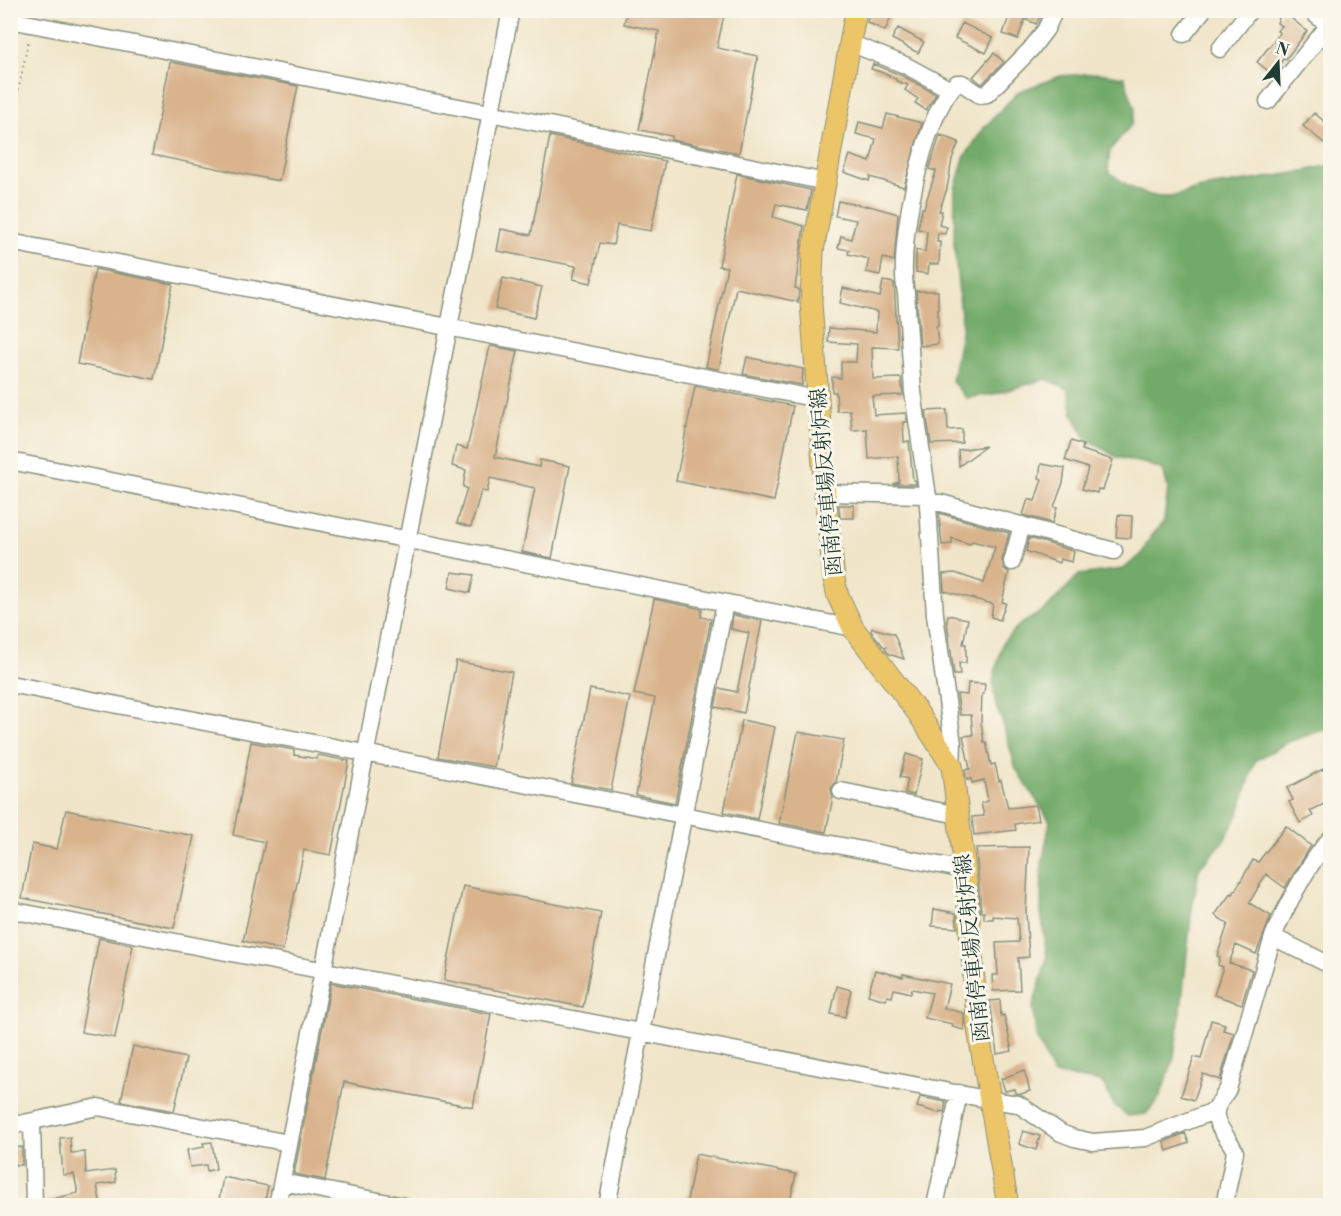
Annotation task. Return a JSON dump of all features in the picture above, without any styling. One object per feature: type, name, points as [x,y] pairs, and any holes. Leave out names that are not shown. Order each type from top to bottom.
[{"type":"main road","name":"函南停車場反射炉線","points":[[856,10],[813,251],[811,282],[825,493],[834,579],[838,596],[853,628],[918,713],[952,766],[965,870],[978,1029],[1008,1206]]},
{"type":"street","points":[[277,1206],[511,10]]},
{"type":"street","points":[[952,766],[953,744],[935,615],[928,499],[913,392],[906,293],[903,280],[904,261],[915,189],[930,128],[950,89],[957,83],[962,83],[980,95],[987,94],[1030,50],[1046,29],[1055,10]]},
{"type":"street","points":[[1184,34],[1203,10]]},
{"type":"street","points":[[1220,49],[1250,10]]},
{"type":"street","points":[[1268,101],[1330,26],[1310,10]]},
{"type":"street","points":[[10,20],[490,113],[826,182]]},
{"type":"street","points":[[850,43],[871,50],[950,89]]},
{"type":"street","points":[[10,242],[818,399]]},
{"type":"street","points":[[10,461],[853,628]]},
{"type":"street","points":[[825,493],[928,499],[1114,551]]},
{"type":"street","points":[[1012,562],[1022,525]]},
{"type":"street","points":[[607,1206],[725,603]]},
{"type":"street","points":[[10,684],[965,870]]},
{"type":"street","points":[[841,790],[958,815]]},
{"type":"street","points":[[1224,1206],[1235,1152],[1216,1118],[1216,1110],[1227,1089],[1279,922],[1330,839]]},
{"type":"street","points":[[10,910],[959,1093],[989,1092],[1018,1104],[1061,1133],[1094,1142],[1145,1138],[1216,1110]]},
{"type":"street","points":[[1273,937],[1330,965]]},
{"type":"street","points":[[935,1206],[959,1093]]},
{"type":"street","points":[[10,1126],[98,1107],[289,1143]]},
{"type":"street","points":[[32,1123],[34,1206]]},
{"type":"street","points":[[282,1182],[404,1206]]},
{"type":"path","points":[[10,132],[31,23]]},
{"type":"green space","points":[[1098,73],[1124,77],[1135,109],[1132,124],[1110,150],[1108,171],[1142,193],[1171,197],[1202,188],[1330,165],[1330,728],[1288,742],[1255,761],[1239,813],[1223,842],[1199,869],[1173,1062],[1159,1098],[1146,1114],[1128,1116],[1114,1105],[1102,1082],[1053,1074],[1036,1037],[1033,1007],[1047,958],[1041,911],[1042,864],[1050,821],[1016,769],[996,707],[993,681],[1003,642],[1019,625],[1045,610],[1079,575],[1123,569],[1141,555],[1150,538],[1164,521],[1168,488],[1163,470],[1116,457],[1086,438],[1073,415],[1068,389],[1046,379],[994,394],[966,398],[952,381],[962,326],[954,243],[955,189],[964,158],[983,129],[1018,92],[1060,76]]},
{"type":"building","points":[[627,10],[725,10],[717,48],[758,56],[739,153],[671,140],[672,136],[639,130],[659,31],[624,24]]},
{"type":"building","points":[[870,10],[894,10],[885,31],[867,22]]},
{"type":"building","points":[[1009,10],[1043,10],[1036,24],[1025,19],[1018,39],[1003,34],[1011,11]]},
{"type":"building","points":[[1282,11],[1307,31],[1272,74],[1257,62],[1280,33],[1277,31],[1282,26],[1277,23]]},
{"type":"building","points":[[962,23],[993,38],[986,53],[955,38]]},
{"type":"building","points":[[898,28],[924,42],[918,53],[892,39]]},
{"type":"building","points":[[994,53],[1004,62],[982,84],[973,77]]},
{"type":"building","points":[[170,62],[298,86],[279,181],[152,155]]},
{"type":"building","points":[[873,64],[901,75],[936,94],[926,110],[915,103],[918,99],[905,90],[908,85],[896,81],[889,77],[890,75],[871,69]]},
{"type":"building","points":[[1314,113],[1330,126],[1330,135],[1324,143],[1303,126]]},
{"type":"building","points":[[887,114],[922,123],[904,187],[870,177],[869,181],[844,172],[850,155],[870,162],[876,139],[856,134],[859,122],[883,128]]},
{"type":"building","points":[[940,135],[959,142],[952,159],[947,189],[939,211],[942,211],[939,225],[947,227],[945,234],[938,233],[939,264],[929,264],[928,274],[916,272],[916,250],[925,252],[927,231],[918,229],[922,208],[924,208],[936,171],[929,169]]},
{"type":"building","points":[[550,136],[665,161],[651,231],[617,225],[613,245],[600,243],[591,283],[573,279],[576,266],[497,251],[501,229],[531,235]]},
{"type":"building","points":[[737,174],[811,190],[807,210],[776,204],[773,217],[804,226],[795,288],[799,289],[798,302],[736,288],[719,369],[706,367],[727,267],[719,266]]},
{"type":"building","points":[[838,201],[866,205],[898,214],[894,261],[883,258],[880,275],[866,272],[869,259],[848,254],[849,250],[838,248],[841,236],[851,239],[856,220],[835,216]]},
{"type":"building","points":[[95,269],[173,284],[154,379],[77,364]]},
{"type":"building","points":[[503,278],[542,287],[534,318],[495,309]]},
{"type":"building","points":[[883,281],[894,283],[898,348],[872,347],[873,379],[901,378],[903,395],[872,396],[874,415],[905,413],[907,422],[903,422],[904,442],[909,441],[913,480],[916,484],[893,484],[899,482],[898,456],[869,459],[867,429],[852,430],[850,410],[837,411],[836,392],[832,392],[832,377],[841,378],[841,362],[856,362],[857,344],[828,342],[829,328],[876,332],[877,312],[840,303],[843,288],[880,297]]},
{"type":"building","points":[[916,291],[938,291],[938,326],[936,326],[938,344],[920,346]]},
{"type":"building","points":[[490,346],[518,351],[495,457],[539,467],[540,460],[570,466],[552,558],[522,552],[535,488],[490,478],[487,492],[481,491],[471,527],[457,523],[467,488],[463,487],[466,470],[452,466],[456,446],[467,449]]},
{"type":"building","points":[[747,357],[803,369],[802,385],[743,374]]},
{"type":"building","points":[[695,386],[793,406],[774,501],[676,481]]},
{"type":"building","points":[[947,410],[948,430],[962,429],[962,443],[931,444],[926,411]]},
{"type":"building","points":[[1071,441],[1083,445],[1082,450],[1113,460],[1103,490],[1098,489],[1097,493],[1082,489],[1088,468],[1065,460]]},
{"type":"building","points":[[986,446],[959,466],[958,450]]},
{"type":"building","points":[[1041,464],[1065,468],[1052,523],[1023,515],[1028,499],[1035,501],[1042,479],[1039,478]]},
{"type":"building","points":[[839,505],[854,505],[854,518],[840,518]]},
{"type":"building","points":[[939,513],[1009,533],[1002,560],[1004,569],[1009,572],[1002,602],[1006,603],[1000,620],[991,617],[993,604],[944,591],[943,574],[955,573],[984,583],[995,547],[972,541],[970,544],[952,538],[952,544],[942,545]]},
{"type":"building","points":[[1118,515],[1132,516],[1131,538],[1116,537]]},
{"type":"building","points":[[1029,538],[1074,551],[1072,562],[1060,559],[1059,563],[1026,551]]},
{"type":"building","points":[[452,572],[474,575],[470,593],[449,588]]},
{"type":"building","points":[[654,599],[702,609],[701,617],[711,619],[675,803],[636,795],[655,698],[634,694]]},
{"type":"building","points":[[733,615],[762,621],[744,713],[715,707],[719,688],[737,692],[749,633],[731,629]]},
{"type":"building","points":[[948,615],[968,619],[963,644],[966,644],[966,663],[959,663],[960,675],[954,675]]},
{"type":"building","points":[[872,628],[894,634],[904,659],[889,654],[886,647],[871,631]]},
{"type":"building","points":[[456,661],[512,672],[494,767],[438,757]]},
{"type":"building","points":[[968,683],[985,684],[984,694],[982,694],[981,721],[984,743],[986,742],[991,765],[995,764],[999,781],[1001,780],[1008,808],[1036,805],[1039,820],[1015,824],[1016,830],[974,835],[972,817],[984,816],[981,803],[988,801],[984,780],[972,783],[971,779],[967,780],[965,770],[970,769],[963,736],[973,735],[971,715],[960,715],[957,694],[967,695]]},
{"type":"building","points":[[590,689],[630,697],[611,790],[571,783]]},
{"type":"building","points":[[742,720],[775,727],[757,819],[724,812]]},
{"type":"building","points":[[798,732],[844,740],[836,782],[831,789],[833,797],[826,832],[779,823]]},
{"type":"building","points":[[251,742],[294,750],[294,755],[317,759],[318,755],[349,761],[331,855],[304,850],[283,950],[243,941],[265,842],[233,835]]},
{"type":"building","points":[[906,754],[923,759],[914,795],[905,793],[908,779],[900,777]]},
{"type":"building","points":[[1323,769],[1330,782],[1330,801],[1310,811],[1313,816],[1300,823],[1289,802],[1293,800],[1287,788]]},
{"type":"building","points":[[66,810],[194,836],[174,928],[22,898],[32,844],[57,849]]},
{"type":"building","points":[[1286,826],[1311,846],[1285,888],[1266,874],[1249,903],[1271,916],[1256,954],[1236,945],[1229,963],[1252,970],[1242,1004],[1214,995],[1223,967],[1218,965],[1220,957],[1217,956],[1228,924],[1215,915],[1231,893],[1233,894],[1253,860],[1258,862]]},
{"type":"building","points":[[1029,847],[1026,913],[1029,957],[1018,958],[1020,990],[993,991],[992,975],[998,975],[996,943],[1019,942],[1017,918],[993,916],[993,919],[984,919],[984,912],[981,912],[976,848]]},
{"type":"building","points":[[463,886],[601,913],[583,1007],[444,980]]},
{"type":"building","points":[[934,909],[956,913],[957,928],[932,926]]},
{"type":"building","points":[[99,938],[133,945],[115,1038],[81,1032]]},
{"type":"building","points":[[875,970],[950,984],[944,1008],[964,1013],[964,1030],[952,1027],[953,1024],[925,1018],[932,993],[912,989],[911,993],[894,989],[892,997],[887,996],[886,1000],[868,995]]},
{"type":"building","points":[[331,983],[491,1014],[473,1107],[344,1082],[325,1180],[294,1174]]},
{"type":"building","points":[[837,986],[851,990],[845,1017],[831,1014]]},
{"type":"building","points":[[1000,1000],[1001,1016],[1004,1015],[1012,1051],[997,1054],[990,1001]]},
{"type":"building","points":[[1211,1020],[1225,1024],[1223,1030],[1234,1033],[1220,1080],[1203,1074],[1194,1100],[1181,1096],[1194,1057],[1201,1059]]},
{"type":"building","points":[[133,1046],[186,1058],[174,1111],[121,1101]]},
{"type":"building","points":[[1024,1070],[1030,1091],[1021,1094],[1016,1093],[1015,1089],[1005,1091],[1001,1079]]},
{"type":"building","points":[[920,1097],[946,1102],[944,1112],[939,1113],[917,1107]]},
{"type":"building","points":[[1023,1131],[1040,1136],[1036,1150],[1019,1144]]},
{"type":"building","points":[[1185,1133],[1189,1143],[1167,1151],[1164,1142]]},
{"type":"building","points":[[70,1137],[71,1153],[85,1152],[86,1174],[115,1170],[116,1182],[97,1185],[101,1206],[44,1206],[44,1201],[78,1193],[74,1174],[63,1175],[60,1138]]},
{"type":"building","points":[[212,1142],[216,1169],[207,1171],[206,1165],[190,1167],[187,1150],[204,1147],[203,1143]]},
{"type":"building","points":[[22,1147],[22,1165],[15,1165],[15,1161],[10,1161],[10,1148]]},
{"type":"building","points":[[696,1154],[796,1174],[789,1206],[686,1206]]},
{"type":"building","points":[[223,1177],[268,1186],[264,1206],[218,1206]]}]
